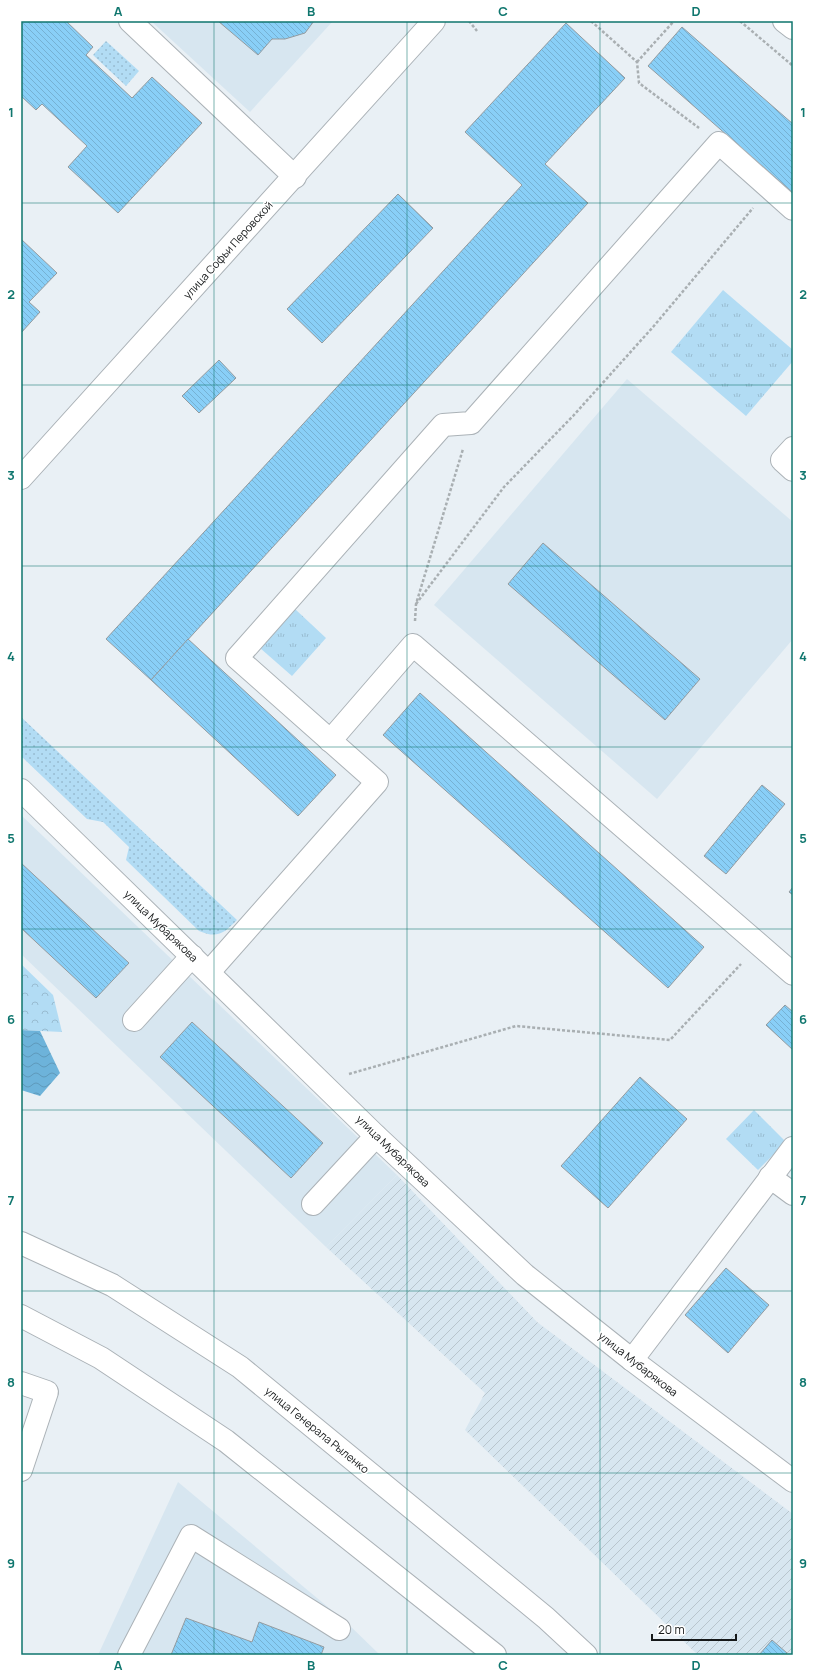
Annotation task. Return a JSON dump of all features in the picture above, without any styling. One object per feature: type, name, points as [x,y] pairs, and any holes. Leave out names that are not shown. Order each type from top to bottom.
[{"type":"street","points":[[130,21],[295,176]]},
{"type":"street","name":"улица Софьи Перовской","points":[[21,478],[434,21]]},
{"type":"street","points":[[784,21],[793,28]]},
{"type":"street","points":[[209,972],[377,782],[237,658],[443,425],[471,423],[719,143],[793,209]]},
{"type":"street","points":[[793,448],[782,460],[793,470]]},
{"type":"street","points":[[330,741],[412,645],[793,974]]},
{"type":"street","name":"улица Мубарякова","points":[[21,790],[376,1136],[525,1275],[632,1360],[793,1482]]},
{"type":"street","points":[[134,1020],[192,956]]},
{"type":"street","points":[[313,1204],[376,1136]]},
{"type":"street","points":[[632,1360],[793,1148]]},
{"type":"street","points":[[770,1177],[793,1194]]},
{"type":"street","name":"улица Генерала Рыленко","points":[[21,1243],[112,1285],[240,1367],[546,1618],[586,1655]]},
{"type":"street","points":[[21,1316],[101,1358],[226,1441],[496,1655]]},
{"type":"street","points":[[21,1384],[47,1392],[21,1470]]},
{"type":"street","points":[[129,1655],[191,1536],[339,1630]]},
{"type":"path","points":[[469,21],[477,31]]},
{"type":"path","points":[[592,21],[638,62]]},
{"type":"path","points":[[674,21],[638,62],[639,83],[719,143]]},
{"type":"path","points":[[740,21],[793,66]]},
{"type":"path","points":[[416,604],[504,487],[573,416],[653,328],[770,188]]},
{"type":"path","points":[[412,645],[416,604],[471,423]]},
{"type":"path","points":[[321,1082],[516,1026],[670,1040],[759,945]]},
{"type":"shaded area","points":[[151,21],[333,21],[250,112]]},
{"type":"shaded area","points":[[627,379],[793,522],[793,639],[657,799],[434,605]]},
{"type":"shaded area","points":[[21,815],[397,1175],[326,1247],[21,954]]},
{"type":"shaded area","points":[[397,1175],[537,1322],[793,1514],[793,1655],[698,1655],[465,1430],[485,1393],[326,1247]]},
{"type":"shaded area","points":[[178,1482],[347,1623],[380,1655],[98,1655]]},
{"type":"green space","points":[[106,41],[139,71],[126,86],[93,55]]},
{"type":"green space","points":[[723,290],[793,350],[793,361],[746,416],[671,352]]},
{"type":"green space","points":[[295,609],[326,638],[292,676],[260,648]]},
{"type":"green space","points":[[21,717],[237,920],[220,933],[211,934],[199,931],[126,860],[129,847],[103,822],[87,819],[21,756]]},
{"type":"green space","points":[[21,964],[53,995],[62,1032],[21,1030]]},
{"type":"green space","points":[[754,1110],[786,1142],[758,1170],[726,1139]]},
{"type":"water","points":[[21,1030],[40,1031],[60,1073],[40,1096],[21,1090]]},
{"type":"building","points":[[21,21],[66,21],[93,47],[86,55],[132,98],[152,77],[202,123],[118,213],[68,167],[87,146],[42,104],[36,110],[21,96]]},
{"type":"building","points":[[218,21],[314,21],[305,33],[285,39],[272,39],[258,55]]},
{"type":"building","points":[[566,23],[625,78],[545,164],[588,203],[151,680],[106,639],[522,185],[465,132]]},
{"type":"building","points":[[682,27],[793,124],[793,193],[648,66]]},
{"type":"building","points":[[398,194],[433,228],[322,343],[287,309]]},
{"type":"building","points":[[21,239],[57,273],[29,302],[40,312],[21,333]]},
{"type":"building","points":[[219,360],[236,378],[199,413],[182,396]]},
{"type":"building","points":[[543,543],[700,679],[665,720],[508,584]]},
{"type":"building","points":[[188,639],[336,775],[298,816],[151,680]]},
{"type":"building","points":[[420,693],[704,947],[668,988],[383,735]]},
{"type":"building","points":[[762,785],[785,804],[726,874],[704,856]]},
{"type":"building","points":[[21,863],[129,963],[96,998],[21,928]]},
{"type":"building","points":[[793,887],[793,895],[789,892]]},
{"type":"building","points":[[785,1005],[793,1012],[793,1050],[766,1025]]},
{"type":"building","points":[[192,1022],[323,1143],[291,1178],[160,1057]]},
{"type":"building","points":[[640,1077],[687,1119],[608,1208],[561,1166]]},
{"type":"building","points":[[726,1268],[769,1305],[728,1353],[685,1315]]},
{"type":"building","points":[[186,1618],[252,1642],[259,1622],[324,1647],[321,1655],[171,1655]]},
{"type":"building","points":[[772,1640],[787,1653],[785,1655],[759,1655]]}]
